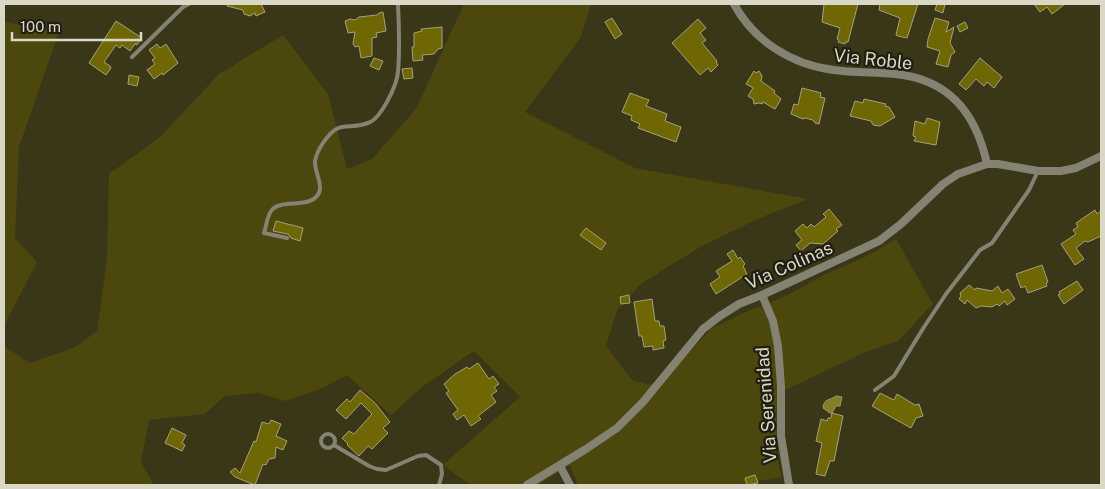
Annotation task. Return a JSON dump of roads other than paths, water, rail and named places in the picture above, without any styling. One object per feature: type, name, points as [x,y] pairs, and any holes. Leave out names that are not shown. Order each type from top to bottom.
[{"type":"street","name":"Via Roble","points":[[734,4],[748,27],[761,39],[798,61],[834,70],[896,74],[934,84],[961,105],[970,116],[977,129],[987,164]]},
{"type":"street","name":"Via Colinas","points":[[527,485],[560,466],[617,428],[643,402],[702,329],[739,304],[878,241],[901,224],[942,184],[958,174],[987,164],[1038,171],[1061,171],[1076,168],[1101,156]]},
{"type":"street","name":"Via Serenidad","points":[[762,295],[772,321],[778,346],[781,386],[781,437],[789,485]]},
{"type":"street","points":[[560,466],[570,485]]},
{"type":"lane","points":[[132,57],[183,7],[189,4]]},
{"type":"lane","points":[[287,238],[264,233],[270,212],[276,206],[310,202],[318,196],[320,188],[315,162],[317,153],[323,143],[339,126],[359,126],[371,123],[383,111],[398,75],[398,4]]},
{"type":"lane","points":[[876,390],[894,376],[946,294],[980,250],[992,243],[1030,190],[1038,171]]},
{"type":"lane","points":[[334,445],[369,466],[386,470],[418,456],[426,455],[441,466],[442,474],[439,485]]}]
